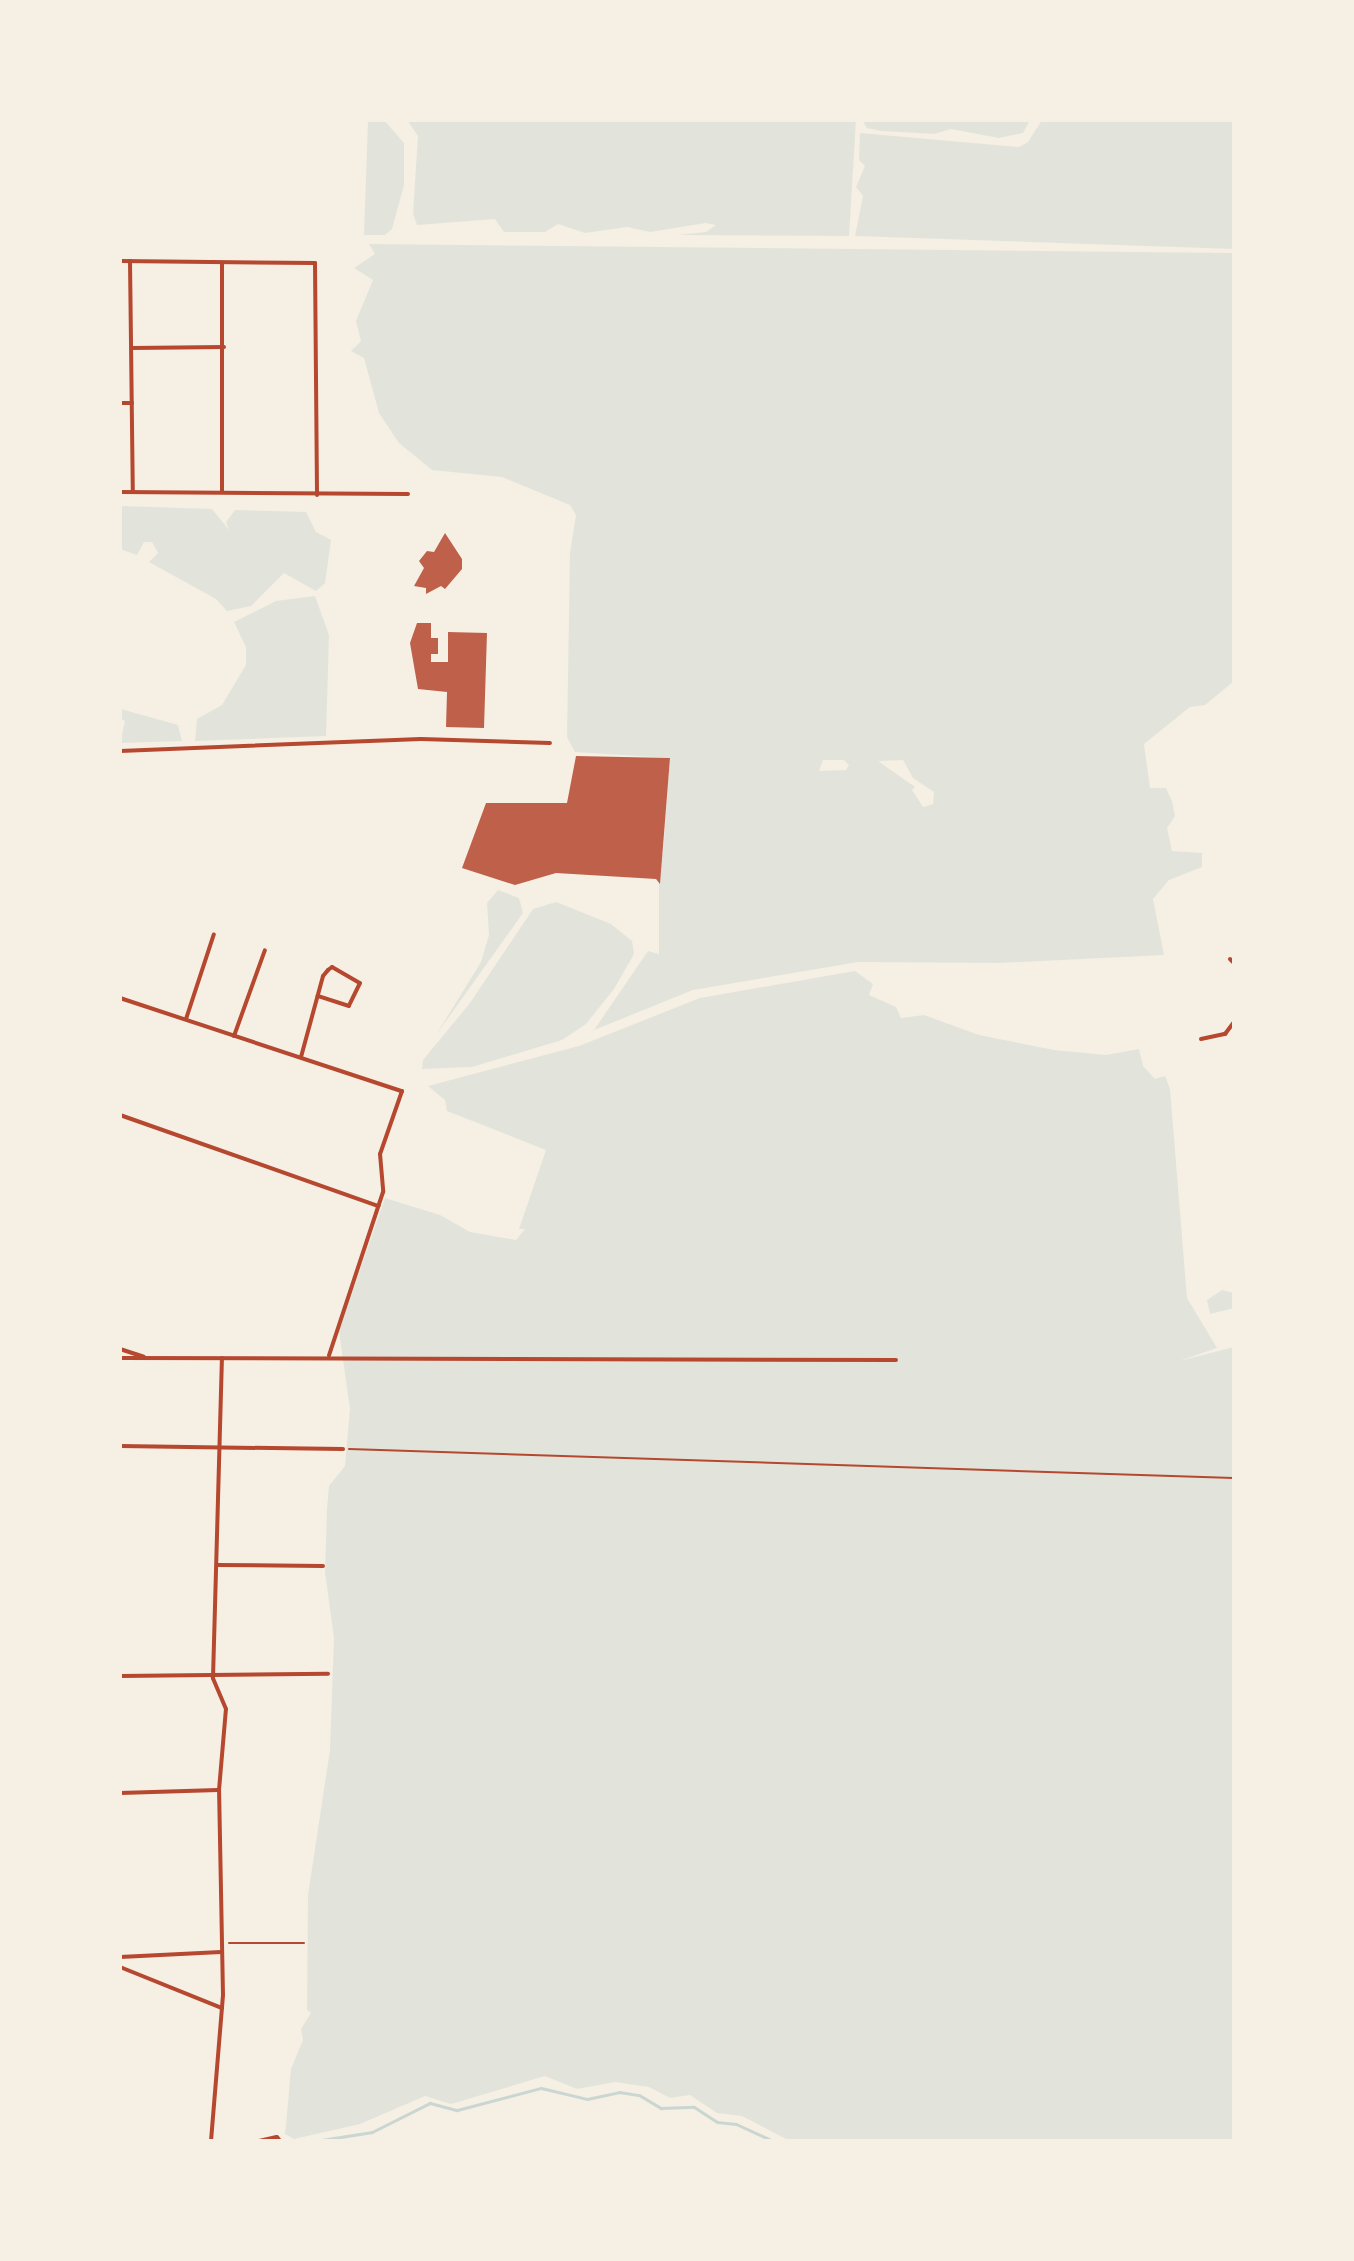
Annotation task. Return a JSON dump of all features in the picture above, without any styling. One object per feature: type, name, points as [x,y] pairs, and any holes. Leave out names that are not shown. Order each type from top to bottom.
[{"type":"street","points":[[120,261],[222,264],[313,262],[317,495]]},
{"type":"street","points":[[130,261],[133,492]]},
{"type":"street","points":[[222,264],[222,492]]},
{"type":"street","points":[[132,348],[224,347]]},
{"type":"street","points":[[120,403],[132,403]]},
{"type":"street","points":[[120,492],[408,494]]},
{"type":"street","points":[[120,751],[421,739],[550,743]]},
{"type":"street","points":[[186,1020],[214,934]]},
{"type":"street","points":[[234,1036],[265,950]]},
{"type":"street","points":[[300,1058],[323,976],[332,967],[360,983],[349,1006],[318,996]]},
{"type":"street","points":[[120,998],[402,1091],[380,1154],[383,1192],[329,1356]]},
{"type":"street","points":[[1201,1039],[1225,1034],[1234,1022]]},
{"type":"street","points":[[120,1115],[378,1207]]},
{"type":"street","points":[[120,1349],[150,1359]]},
{"type":"street","points":[[120,1358],[329,1356],[896,1360]]},
{"type":"street","points":[[211,2141],[223,2008],[219,1790],[226,1709],[213,1678],[222,1358]]},
{"type":"street","points":[[120,1446],[343,1449]]},
{"type":"street","points":[[217,1565],[323,1566]]},
{"type":"street","points":[[120,1676],[213,1678],[328,1674]]},
{"type":"street","points":[[120,1793],[219,1790]]},
{"type":"street","points":[[120,1957],[221,1952]]},
{"type":"street","points":[[120,1967],[223,2008]]},
{"type":"street","points":[[259,2141],[279,2139]]},
{"type":"path","points":[[343,1449],[1234,1478]]},
{"type":"path","points":[[220,1943],[304,1943]]},
{"type":"shaded area","points":[[368,120],[384,120],[404,143],[404,185],[392,229],[385,235],[364,235]]},
{"type":"shaded area","points":[[407,120],[856,120],[849,236],[678,235],[706,232],[716,225],[706,223],[650,232],[627,227],[585,233],[558,224],[545,232],[504,232],[495,219],[417,225],[413,214],[418,136]]},
{"type":"shaded area","points":[[862,120],[1030,120],[1023,133],[999,138],[951,129],[934,134],[881,131],[867,128]]},
{"type":"shaded area","points":[[1042,120],[1234,120],[1234,249],[855,236],[863,196],[856,187],[865,166],[859,160],[860,133],[1019,147],[1028,142]]},
{"type":"shaded area","points":[[369,244],[1234,253],[1234,681],[1205,705],[1190,707],[1144,744],[1150,788],[1166,788],[1172,801],[1175,816],[1167,828],[1172,851],[1202,853],[1202,867],[1169,880],[1153,899],[1164,955],[999,963],[858,962],[693,990],[594,1030],[648,951],[659,954],[659,855],[663,854],[670,758],[575,752],[567,737],[570,553],[576,515],[570,505],[502,477],[432,470],[399,443],[379,413],[364,358],[351,351],[361,341],[356,321],[373,280],[354,268],[375,254]],"holes":[[[823,760],[844,760],[849,765],[846,770],[819,771]],[[903,760],[913,778],[934,792],[933,804],[923,807],[912,790],[915,787],[878,761]]]},
{"type":"shaded area","points":[[120,506],[212,509],[229,530],[226,522],[235,510],[306,512],[316,532],[331,540],[325,583],[316,591],[284,573],[251,606],[227,611],[216,599],[149,562],[158,553],[152,542],[144,542],[137,555],[120,549]]},
{"type":"shaded area","points":[[315,596],[329,635],[326,736],[195,741],[197,719],[222,705],[246,665],[246,647],[234,622],[276,601]]},
{"type":"shaded area","points":[[121,709],[178,725],[182,741],[120,743],[125,721],[120,718]]},
{"type":"shaded area","points":[[498,890],[519,898],[523,913],[436,1035],[481,962],[489,935],[487,903]]},
{"type":"shaded area","points":[[556,902],[611,924],[632,941],[634,954],[614,989],[586,1024],[562,1040],[472,1067],[422,1069],[423,1060],[470,1003],[533,909]]},
{"type":"shaded area","points":[[855,971],[873,984],[869,995],[896,1007],[901,1018],[924,1015],[979,1035],[1054,1050],[1106,1055],[1139,1049],[1143,1066],[1155,1079],[1165,1076],[1170,1089],[1187,1298],[1217,1348],[1179,1361],[1234,1347],[1234,2141],[790,2141],[742,2116],[717,2113],[690,2095],[670,2098],[649,2087],[615,2082],[577,2089],[545,2076],[451,2104],[425,2096],[360,2124],[294,2139],[285,2134],[291,2069],[303,2040],[301,2029],[311,2013],[307,2010],[308,1895],[330,1750],[334,1638],[325,1572],[327,1509],[329,1486],[345,1466],[350,1409],[339,1331],[385,1198],[440,1215],[470,1232],[516,1240],[525,1229],[519,1229],[546,1150],[447,1111],[445,1100],[428,1086],[579,1046],[700,998]]},
{"type":"shaded area","points":[[1222,1290],[1234,1293],[1234,1308],[1210,1314],[1207,1300]]},
{"type":"building","points":[[445,533],[462,559],[462,569],[445,589],[441,586],[426,594],[426,588],[414,586],[424,568],[419,561],[427,551],[434,552]]},
{"type":"building","points":[[417,623],[431,623],[431,638],[438,638],[438,654],[431,654],[431,662],[448,662],[448,632],[487,633],[484,728],[446,727],[447,692],[418,689],[410,643]]},
{"type":"building","points":[[576,756],[670,758],[660,884],[656,879],[556,873],[515,885],[462,868],[486,803],[567,803]]},
{"type":"waterway","points":[[315,2141],[372,2132],[430,2103],[457,2110],[541,2088],[587,2099],[619,2092],[639,2095],[661,2108],[694,2107],[717,2122],[736,2124],[773,2141]]}]
